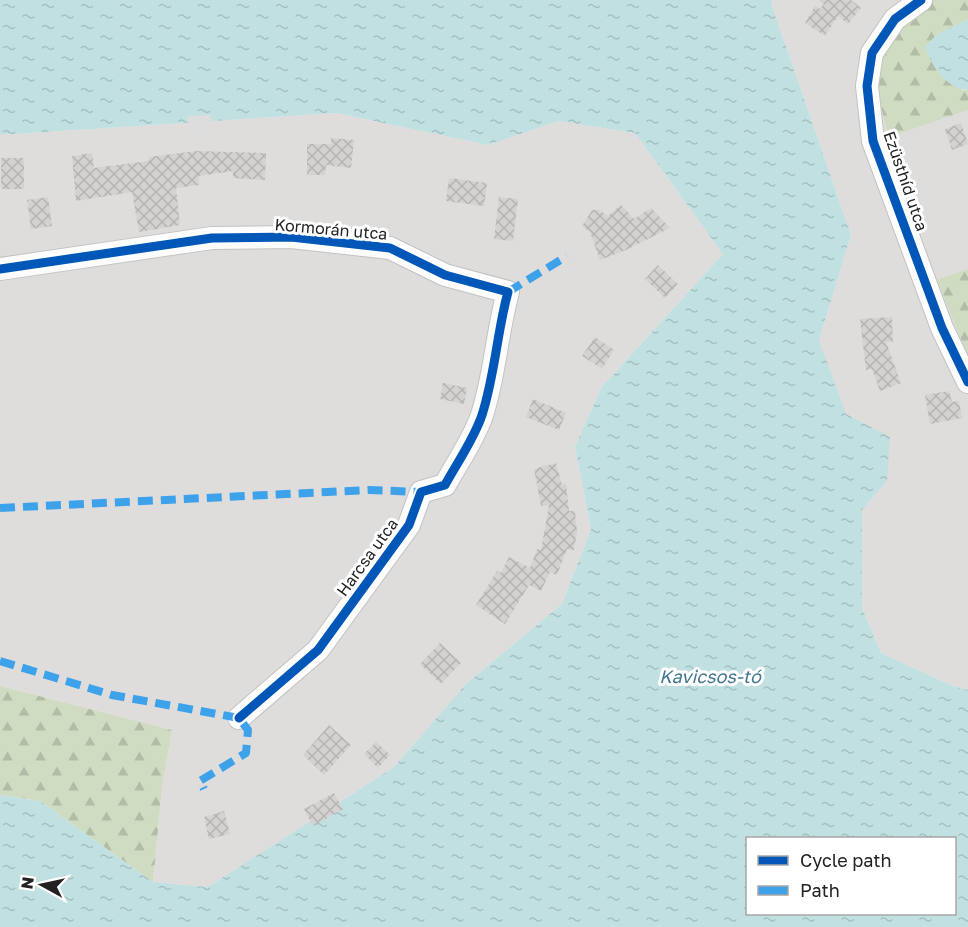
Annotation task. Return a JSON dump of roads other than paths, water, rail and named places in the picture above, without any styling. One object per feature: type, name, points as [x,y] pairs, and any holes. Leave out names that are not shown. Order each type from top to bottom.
[{"type":"street","name":"Ezüsthíd utca","points":[[921,0],[895,19],[872,52],[867,86],[873,141],[942,328],[968,382]]},
{"type":"street","name":"Kormorán utca","points":[[0,269],[212,238],[291,237],[390,248],[445,275],[508,292]]},
{"type":"street","name":"Harcsa utca","points":[[239,718],[318,650],[409,525],[421,492],[445,485],[481,417],[493,372],[499,326],[508,292]]},
{"type":"water","name":"Kavicsos-tó","points":[[0,0],[773,0],[771,3],[851,235],[819,340],[846,414],[890,437],[887,481],[862,510],[862,608],[881,653],[953,686],[968,690],[968,927],[0,927],[0,795],[40,801],[153,882],[208,887],[394,767],[466,684],[562,604],[591,529],[575,447],[601,388],[723,254],[635,133],[559,121],[488,145],[336,113],[0,135]]},
{"type":"water","points":[[968,19],[968,90],[953,86],[941,75],[925,47],[936,35]]}]
